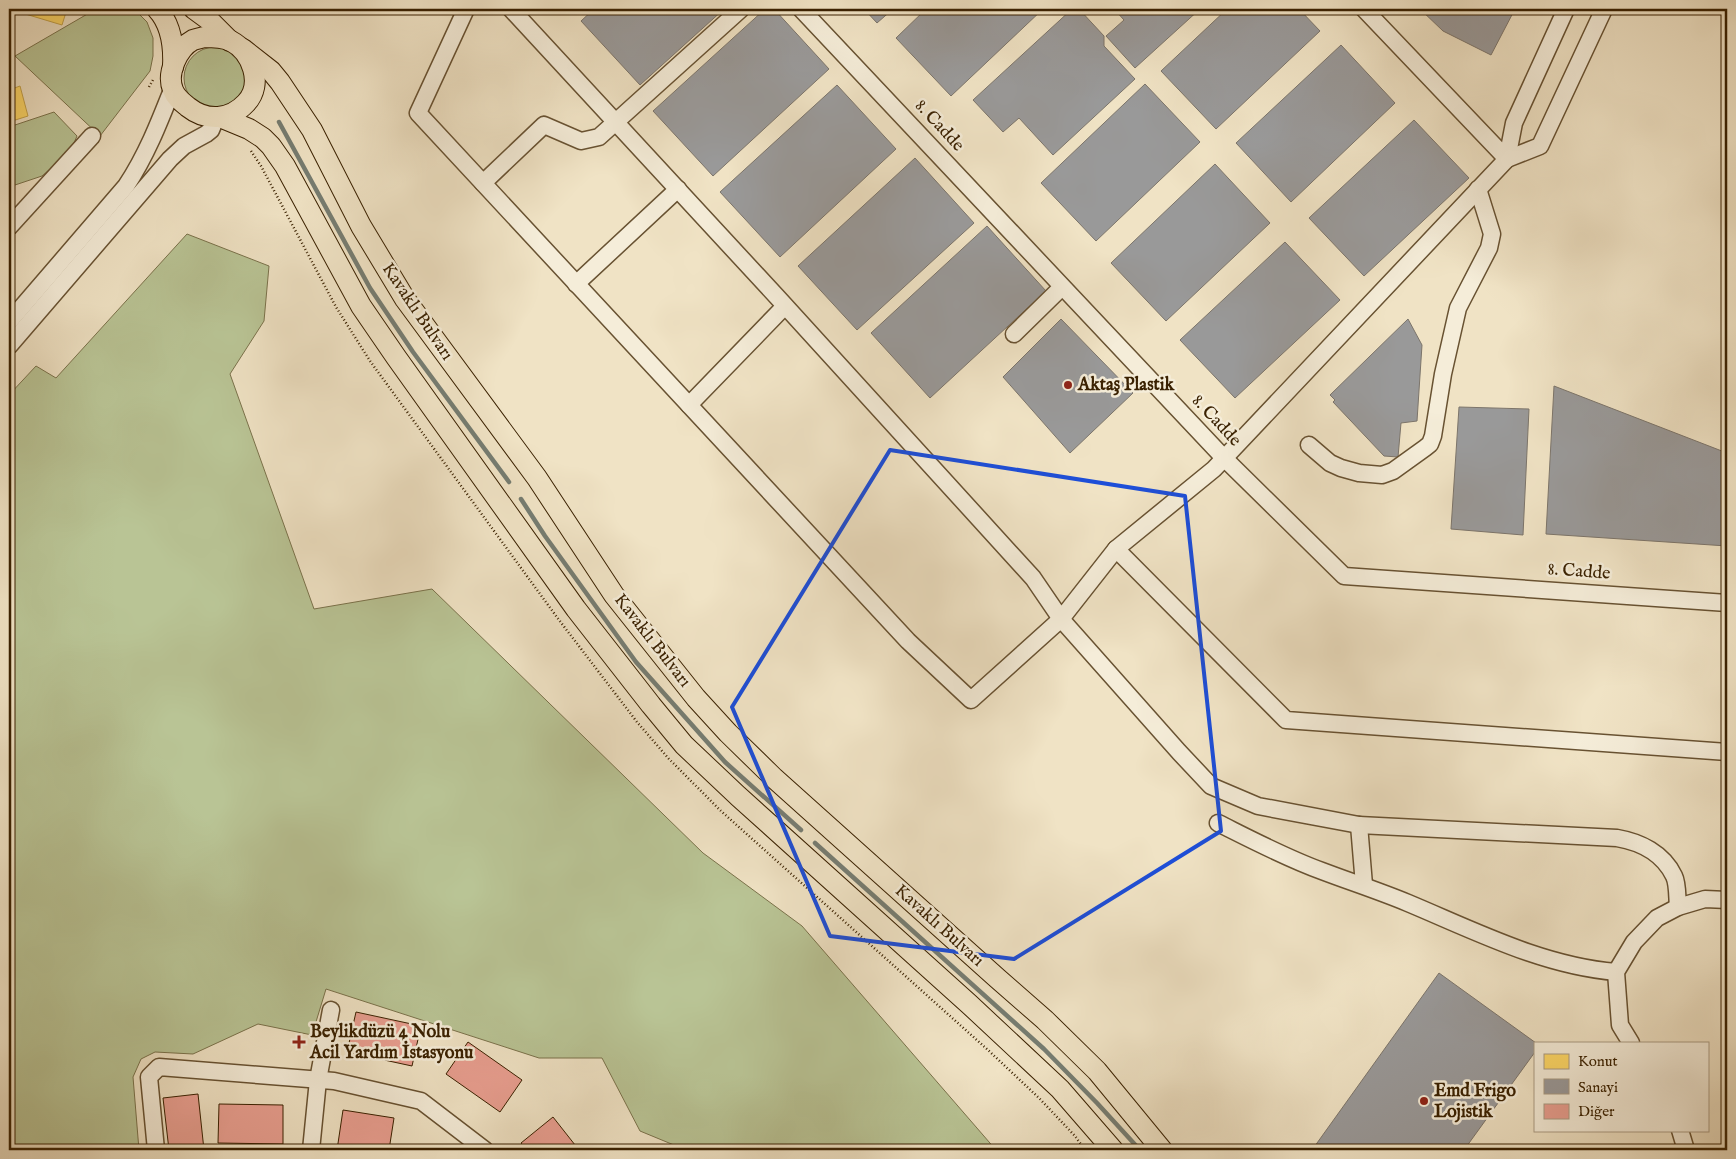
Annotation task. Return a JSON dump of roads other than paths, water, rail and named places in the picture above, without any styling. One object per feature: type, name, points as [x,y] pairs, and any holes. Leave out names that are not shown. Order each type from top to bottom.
[{"type":"main road","points":[[157,9],[170,28],[174,52],[171,79],[172,90],[179,100],[202,116],[228,116],[240,110],[249,100],[254,88],[256,74],[237,45],[210,20],[194,9]]},
{"type":"main road","points":[[172,69],[180,54],[193,40],[204,37],[218,37],[237,45]]},
{"type":"main road","name":"Kavaklı Bulvarı","points":[[237,45],[271,71],[280,82],[312,130],[361,226],[405,299],[537,478],[614,595],[696,698],[728,733],[774,778],[1045,1020],[1097,1071],[1162,1150]]},
{"type":"main road","points":[[218,117],[249,129],[271,146],[285,166],[361,306],[576,609],[673,732],[738,796],[969,1004],[1060,1089],[1113,1150]]},
{"type":"street","points":[[466,9],[418,113],[908,640],[971,700],[1061,619],[1116,549],[1214,469],[1506,158],[1540,146],[1604,9]]},
{"type":"street","points":[[511,9],[1033,578],[1061,619],[1173,746],[1211,786],[1258,806],[1359,824],[1617,838],[1634,841],[1652,851],[1664,862],[1674,877],[1678,907]]},
{"type":"street","points":[[483,183],[544,125],[581,141],[599,136],[616,123],[741,9]]},
{"type":"street","name":"8. Cadde","points":[[800,9],[1224,458],[1344,576],[1727,603]]},
{"type":"street","points":[[1364,9],[1506,158]]},
{"type":"street","points":[[1506,158],[1514,123],[1566,9]]},
{"type":"street","points":[[9,322],[111,205],[138,168],[155,134],[172,90]]},
{"type":"street","points":[[9,346],[170,159],[184,146],[211,130],[218,117]]},
{"type":"street","points":[[9,227],[92,136]]},
{"type":"street","points":[[576,284],[678,189]]},
{"type":"street","points":[[1309,445],[1330,463],[1341,468],[1359,473],[1382,475],[1393,471],[1430,444],[1458,308],[1489,248],[1492,234],[1478,189]]},
{"type":"street","points":[[1014,334],[1062,287]]},
{"type":"street","points":[[689,406],[785,306]]},
{"type":"street","points":[[1116,549],[1286,720],[1727,752]]},
{"type":"street","points":[[1218,823],[1274,851],[1322,871],[1364,885],[1526,952],[1572,966],[1616,972]]},
{"type":"street","points":[[1359,824],[1364,885]]},
{"type":"street","points":[[1630,1042],[1620,1025],[1616,972],[1634,942],[1657,918],[1678,907],[1705,899],[1727,900]]},
{"type":"street","points":[[311,1150],[318,1080],[331,1010]]},
{"type":"street","points":[[156,1150],[149,1077],[159,1067],[334,1082],[421,1101],[465,1144],[485,1150]]},
{"type":"street","points":[[1681,1132],[1686,1150]]},
{"type":"waterway","points":[[279,122],[370,288],[413,352],[509,482]]},
{"type":"waterway","points":[[521,499],[545,536],[636,662],[725,762],[801,830]]},
{"type":"waterway","points":[[815,843],[1044,1049],[1140,1150]]},
{"type":"place","name":"Aktaş Plastik","points":[[1068,385]]},
{"type":"place","name":"Beylikdüzü 4 Nolu Acil Yardım İstasyonu","points":[[299,1042]]},
{"type":"place","name":"Emd Frigo Lojistik","points":[[1424,1101]]}]
